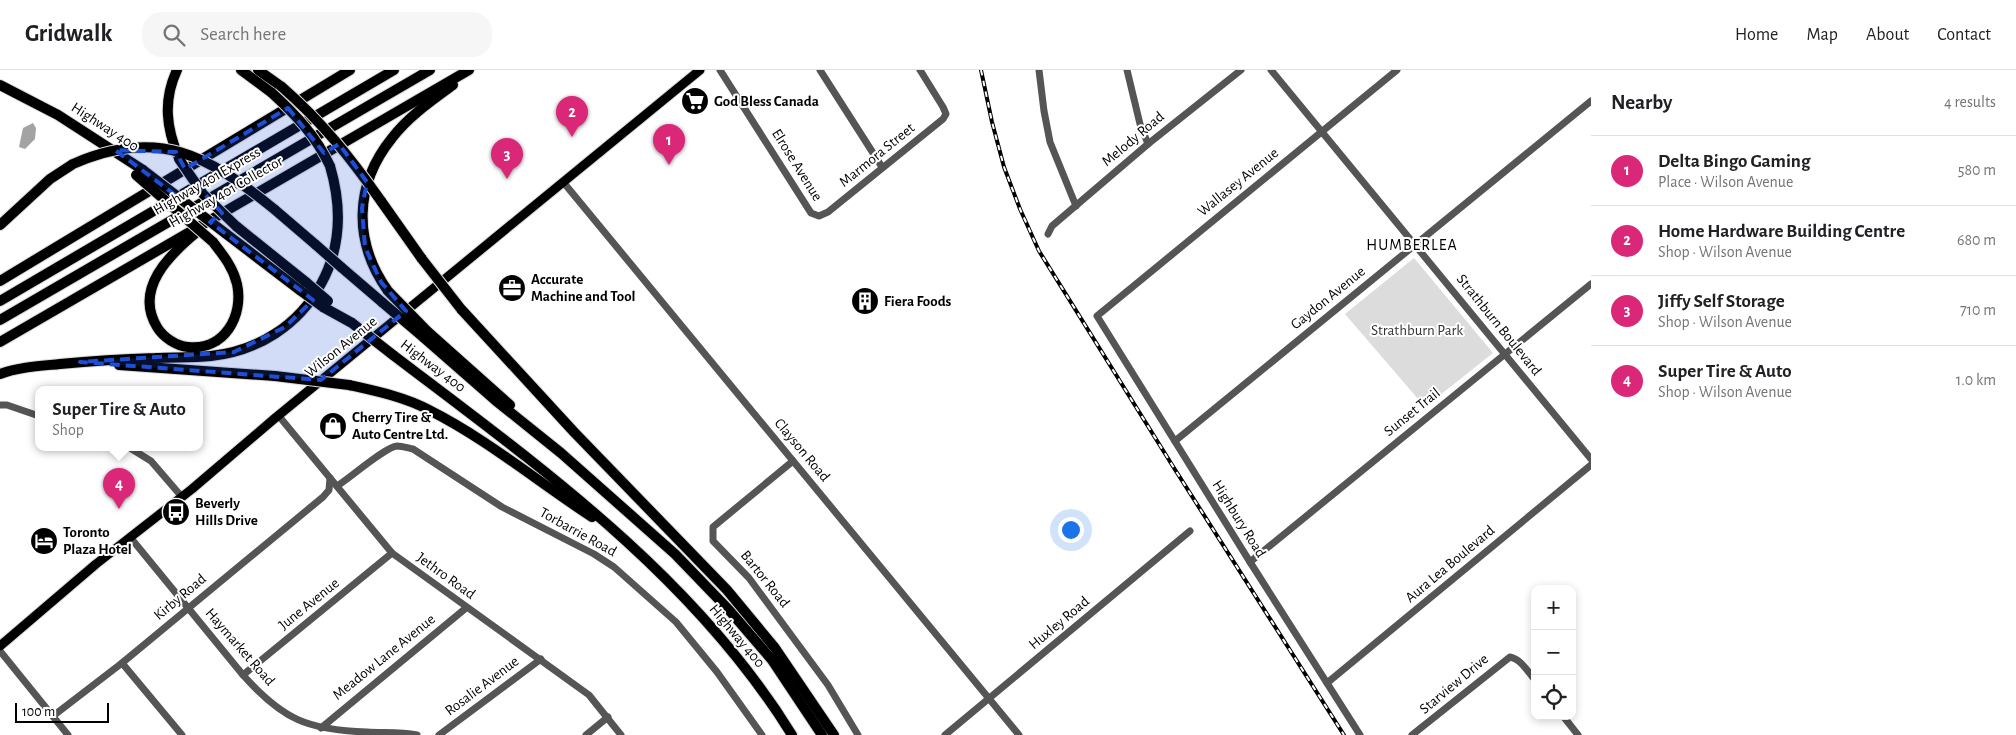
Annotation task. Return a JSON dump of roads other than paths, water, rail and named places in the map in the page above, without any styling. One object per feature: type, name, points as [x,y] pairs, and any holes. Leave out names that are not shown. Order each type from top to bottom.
[{"type":"highway","points":[[177,70],[171,84],[167,108],[170,133],[179,159],[203,194],[304,287]]},
{"type":"highway","points":[[0,374],[45,365],[212,356],[234,352],[254,345],[285,327],[297,317],[315,294],[324,278],[336,247],[339,210],[330,166],[309,130],[272,93],[241,70]]},
{"type":"highway","name":"Highway 400","points":[[258,70],[282,88],[320,122],[337,141],[422,260],[461,309],[581,439],[727,590],[775,648],[834,735]]},
{"type":"highway","points":[[0,280],[350,70]]},
{"type":"highway","name":"Highway 401 Express","points":[[0,302],[394,70]]},
{"type":"highway","name":"Highway 401 Express","points":[[0,320],[430,70]]},
{"type":"highway","name":"Highway 401 Collector","points":[[0,342],[469,70]]},
{"type":"highway","points":[[425,334],[388,291],[371,262],[363,230],[362,208],[369,176],[384,149],[401,128],[473,70]]},
{"type":"highway","name":"Highway 400","points":[[0,85],[58,115],[104,143],[139,172],[304,287],[581,500],[672,585],[708,623],[758,684],[792,735]]},
{"type":"highway","points":[[0,225],[44,185],[73,164],[110,151],[129,148],[163,149],[180,152],[208,162],[226,172],[274,209],[383,303],[425,334],[500,395],[537,432],[675,554],[729,610],[772,660],[822,735]]},
{"type":"highway","points":[[139,172],[213,242],[232,268],[237,285],[239,305],[236,318],[223,337],[197,347],[180,346],[158,330],[152,319],[149,301],[153,284],[172,254],[206,225],[230,207]]},
{"type":"highway","points":[[80,362],[275,376],[350,384],[386,393],[428,409],[473,435],[614,531]]},
{"type":"main road","name":"Wilson Avenue","points":[[0,646],[130,537],[182,497],[700,70]]},
{"type":"street","name":"Elrose Avenue","points":[[720,70],[811,212],[815,216],[823,215]]},
{"type":"street","points":[[820,70],[882,167]]},
{"type":"street","name":"Marmora Street","points":[[823,215],[943,119],[946,114],[920,70]]},
{"type":"street","points":[[1039,70],[1050,142],[1076,206]]},
{"type":"street","points":[[1127,70],[1140,124],[1148,144]]},
{"type":"street","name":"Melody Road","points":[[1048,234],[1052,226],[1148,144],[1241,70]]},
{"type":"street","name":"Strathburn Boulevard","points":[[1271,70],[1591,459]]},
{"type":"street","name":"Wallasey Avenue","points":[[1097,316],[1397,70]]},
{"type":"street","name":"Gaydon Avenue","points":[[1175,441],[1591,101]]},
{"type":"street","name":"Clayson Road","points":[[564,183],[1019,735]]},
{"type":"street","name":"Sunset Trail","points":[[1250,562],[1591,284]]},
{"type":"street","name":"Highbury Road","points":[[1097,316],[1360,735]]},
{"type":"street","points":[[0,405],[7,405],[35,415]]},
{"type":"street","name":"Jethro Road","points":[[278,416],[392,553],[466,608],[540,659],[588,696],[608,717],[620,735]]},
{"type":"street","name":"Torbarrie Road","points":[[337,486],[384,451],[397,446],[413,449],[502,507],[594,554],[614,567],[676,622],[717,672],[762,735]]},
{"type":"street","points":[[138,451],[151,461],[182,497]]},
{"type":"street","name":"Bartor Road","points":[[793,461],[713,527],[713,541],[749,578],[828,685],[858,735]]},
{"type":"street","name":"Aura Lea Boulevard","points":[[1327,683],[1591,465]]},
{"type":"street","points":[[323,497],[329,490],[330,478]]},
{"type":"street","points":[[323,497],[335,494],[345,496]]},
{"type":"street","name":"Kirby Road","points":[[53,716],[122,662],[323,497]]},
{"type":"street","name":"Huxley Road","points":[[945,735],[1190,531]]},
{"type":"street","name":"Haymarket Road","points":[[130,537],[257,690],[280,709],[301,722],[321,728],[341,731],[417,735]]},
{"type":"street","name":"June Avenue","points":[[244,675],[392,553]]},
{"type":"street","name":"Meadow Lane Avenue","points":[[321,728],[466,608]]},
{"type":"street","points":[[0,651],[68,735]]},
{"type":"street","name":"Starview Drive","points":[[1417,734],[1510,657],[1520,662],[1531,675]]},
{"type":"street","name":"Rosalie Avenue","points":[[439,735],[540,659]]},
{"type":"street","points":[[122,662],[182,735]]},
{"type":"street","points":[[586,735],[608,717]]},
{"type":"street","points":[[1566,720],[1578,735]]},
{"type":"railway","points":[[981,70],[1004,167],[1039,251],[1344,735]]},
{"type":"place","name":"God Bless Canada","points":[[695,101]]},
{"type":"place","name":"Home Hardware Building Centre","points":[[572,137]]},
{"type":"place","name":"Delta Bingo Gaming","points":[[669,165]]},
{"type":"place","name":"Jiffy Self Storage","points":[[507,179]]},
{"type":"place","name":"Accurate Machine and Tool","points":[[512,288]]},
{"type":"place","name":"Fiera Foods","points":[[865,301]]},
{"type":"place","name":"Cherry Tire & Auto Centre Ltd.","points":[[333,426]]},
{"type":"place","name":"Super Tire & Auto","points":[[119,509]]},
{"type":"place","name":"Beverly Hills Drive","points":[[176,512]]},
{"type":"place","name":"Toronto Plaza Hotel","points":[[44,541]]},
{"type":"district","name":"HUMBERLEA","points":[[1412,245]]},
{"type":"park label","name":"Strathburn Park","points":[[1417,330]]}]
